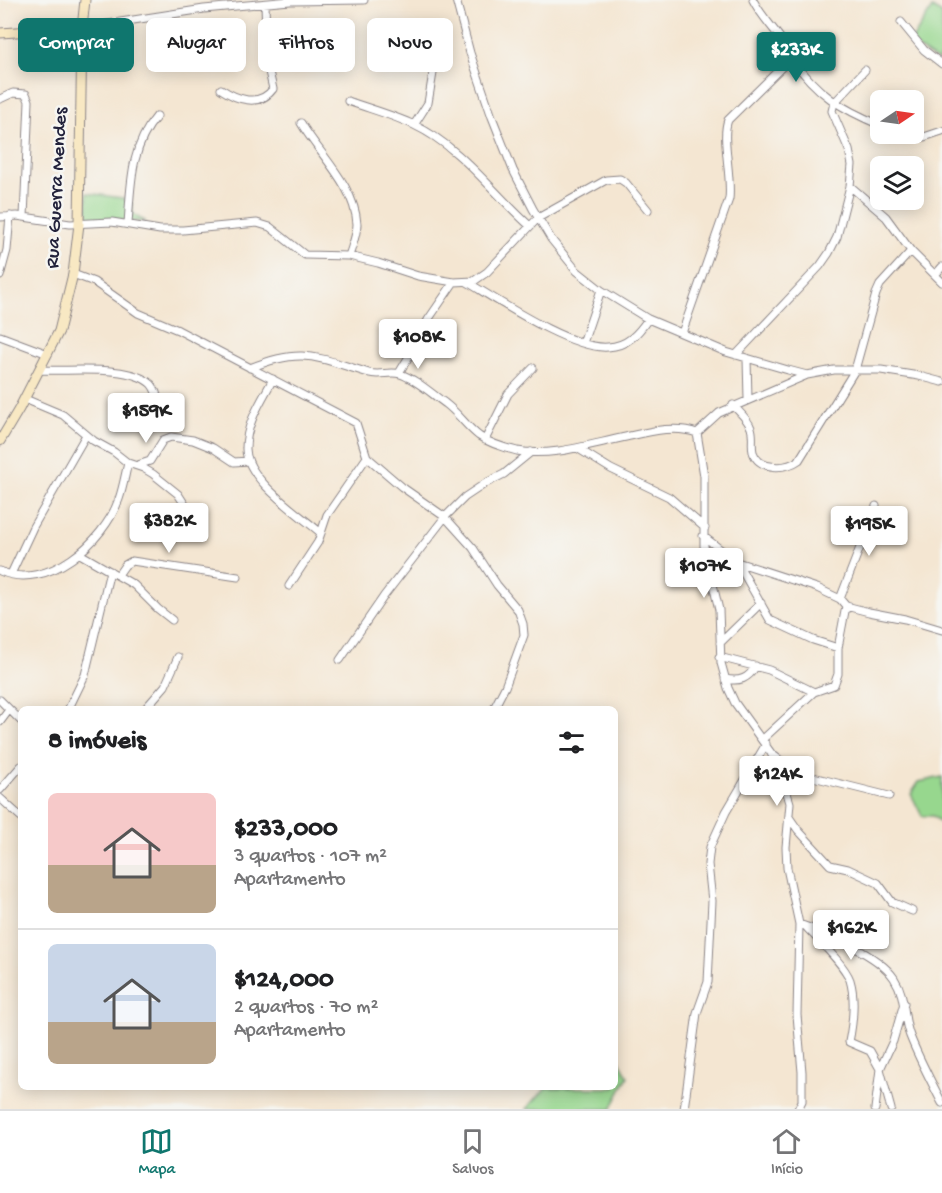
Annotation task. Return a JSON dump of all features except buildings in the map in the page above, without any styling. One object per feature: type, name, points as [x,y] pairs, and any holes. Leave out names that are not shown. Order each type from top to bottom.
[{"type":"street","name":"Rua Guerra Mendes","points":[[83,18],[85,0]]},
{"type":"street","points":[[134,20],[204,9],[290,1],[364,0]]},
{"type":"street","points":[[456,0],[470,53],[513,170],[550,238],[577,271],[648,319],[747,359],[807,375]]},
{"type":"street","points":[[753,0],[762,16],[783,40],[792,57],[816,86],[834,103],[870,120]]},
{"type":"street","points":[[221,89],[234,97],[249,100],[263,97],[273,89],[267,63],[265,4]]},
{"type":"street","points":[[901,22],[924,50],[942,64]]},
{"type":"street","points":[[0,33],[18,32]]},
{"type":"street","points":[[682,333],[729,199],[726,125],[728,120],[792,57]]},
{"type":"street","points":[[736,355],[820,266],[837,237],[852,165],[849,150],[832,111],[834,103],[865,69]]},
{"type":"street","name":"Rua Guerra Mendes","points":[[0,441],[48,354],[65,310],[73,274],[79,224],[81,72]]},
{"type":"street","points":[[414,125],[428,103],[433,72]]},
{"type":"street","points":[[0,99],[20,92],[26,94],[29,101],[24,217]]},
{"type":"street","points":[[348,101],[414,125],[429,134],[474,168],[530,226]]},
{"type":"street","points":[[128,224],[138,146],[146,128],[156,116]]},
{"type":"street","points":[[301,123],[332,165],[355,214],[356,234],[350,256]]},
{"type":"street","points":[[924,137],[942,131]]},
{"type":"street","points":[[0,217],[24,217],[56,223],[112,222],[160,230],[257,223],[270,227],[305,255],[350,256],[418,276],[466,282],[480,278],[487,272],[538,218],[606,180],[620,179],[626,183],[648,210]]},
{"type":"street","points":[[849,186],[886,217],[911,250],[942,282]]},
{"type":"street","points":[[0,276],[7,250],[10,216]]},
{"type":"street","points":[[733,405],[751,427],[752,450],[759,461],[767,465],[778,466],[793,464],[799,460],[855,370],[880,285],[911,250]]},
{"type":"street","points":[[935,275],[942,267]]},
{"type":"street","points":[[73,274],[94,282],[138,313],[178,330],[356,423],[367,457],[402,487],[445,517],[473,548],[497,585],[515,606],[524,632],[505,687],[495,706]]},
{"type":"street","points":[[399,373],[428,320],[454,282]]},
{"type":"street","points":[[466,282],[553,332],[605,347],[622,343],[639,333],[648,319]]},
{"type":"street","points":[[584,342],[602,290]]},
{"type":"street","points":[[0,336],[48,354]]},
{"type":"street","points":[[250,368],[286,356],[305,356],[334,361],[376,375],[399,373],[448,406],[485,440],[518,451],[577,448],[648,432],[683,429],[697,433]]},
{"type":"street","points":[[747,359],[748,399]]},
{"type":"street","points":[[485,440],[508,394],[533,368]]},
{"type":"street","points":[[39,370],[69,372],[105,370],[132,375],[149,383],[156,391],[159,405],[163,410]]},
{"type":"street","points":[[697,433],[719,412],[807,375],[834,370],[899,372],[942,382]]},
{"type":"street","points":[[273,379],[248,432],[246,447],[248,461],[271,491],[321,533]]},
{"type":"street","points":[[24,399],[63,415],[86,435],[131,465],[146,469],[173,490],[189,511]]},
{"type":"street","points":[[697,433],[703,466],[704,546],[718,610],[720,657],[725,679],[735,703],[771,753],[787,791],[788,868],[802,925],[797,1015],[803,1105],[798,1109]]},
{"type":"street","points":[[11,574],[33,527],[86,435]]},
{"type":"street","points":[[131,465],[150,461],[163,440],[171,437],[193,440],[213,448],[234,462],[248,461]]},
{"type":"street","points":[[577,448],[610,469],[669,497],[737,562],[770,620],[813,640],[838,648]]},
{"type":"street","points":[[340,660],[384,596],[445,517],[465,497],[504,474],[531,452]]},
{"type":"street","points":[[289,586],[318,542],[327,514],[367,457]]},
{"type":"street","points":[[0,571],[11,574],[37,575],[80,554],[93,541],[115,508],[131,465]]},
{"type":"street","points":[[840,599],[876,506]]},
{"type":"street","points":[[80,554],[141,590],[158,609],[172,620]]},
{"type":"street","points":[[118,575],[125,565],[132,561],[238,577]]},
{"type":"street","points":[[737,562],[817,588],[840,599],[846,606],[942,630]]},
{"type":"street","points":[[70,706],[85,675],[110,572]]},
{"type":"street","points":[[720,643],[761,603]]},
{"type":"street","points":[[684,1109],[698,1013],[708,982],[712,901],[708,864],[710,848],[726,812],[764,742],[814,692],[834,685],[838,674],[838,648],[846,606]]},
{"type":"street","points":[[148,706],[165,686],[178,657]]},
{"type":"street","points":[[720,657],[756,666],[788,678],[814,692]]},
{"type":"street","points":[[725,679],[734,681],[746,679],[756,666]]},
{"type":"street","points":[[0,700],[18,718]]},
{"type":"street","points":[[0,722],[9,710]]},
{"type":"street","points":[[771,753],[791,768],[809,776],[889,796]]},
{"type":"street","points":[[0,790],[18,769]]},
{"type":"street","points":[[0,798],[18,815]]},
{"type":"street","points":[[789,817],[830,865],[848,869],[878,883],[892,902],[912,911]]},
{"type":"street","points":[[802,925],[840,939],[878,963],[894,978],[904,1000],[909,1033],[942,1102]]},
{"type":"street","points":[[802,925],[827,948],[849,979],[854,1016],[849,1042],[870,1051],[879,1069],[891,1109]]},
{"type":"street","points":[[875,1109],[879,1069],[893,1041],[904,1000]]},
{"type":"green space","points":[[932,8],[942,14],[942,54],[938,61],[910,43]]},
{"type":"green space","points":[[87,193],[122,198],[132,203],[133,214],[146,222],[87,218]]},
{"type":"green space","points":[[942,777],[942,824],[933,816],[922,816],[911,794],[919,782]]},
{"type":"green space","points":[[618,1058],[628,1076],[611,1109],[526,1109],[544,1090],[618,1090]]}]
